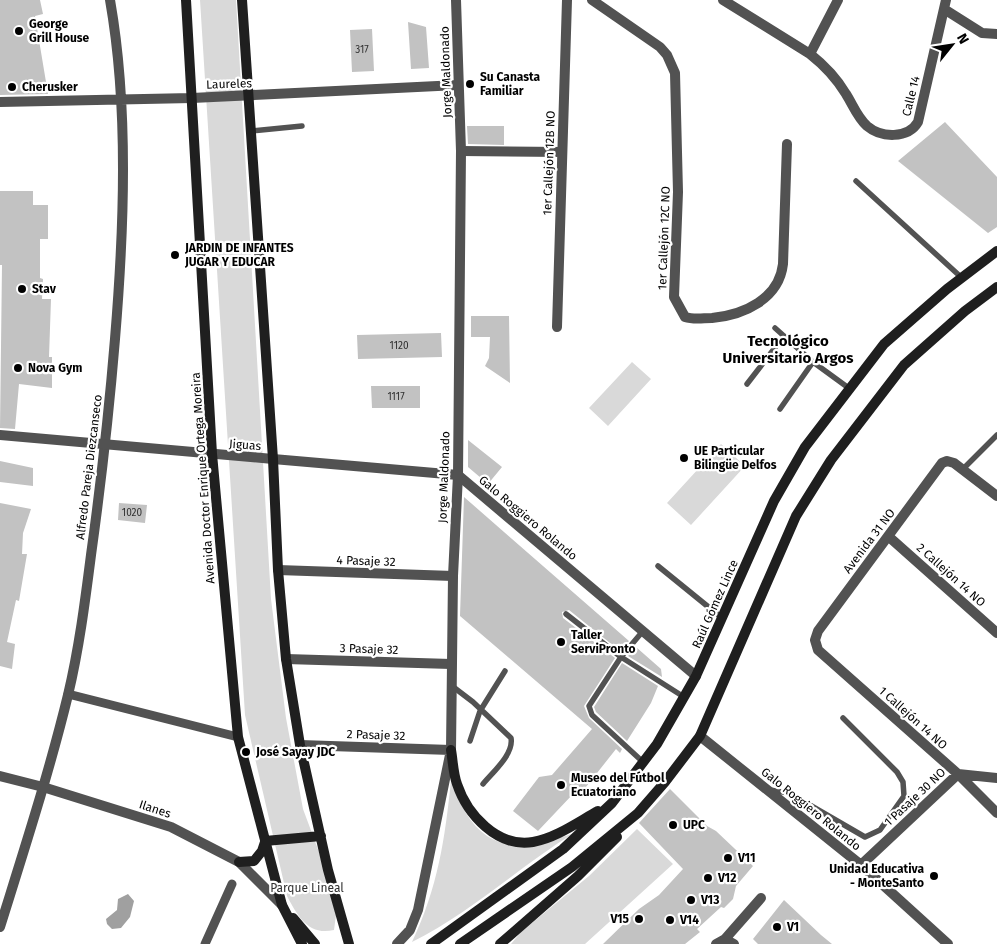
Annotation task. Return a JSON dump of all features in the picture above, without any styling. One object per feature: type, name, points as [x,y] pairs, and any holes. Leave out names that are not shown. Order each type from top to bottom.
[{"type":"main road","name":"Avenida Doctor Enrique Ortega Moreira","points":[[186,0],[212,454],[238,737],[282,905],[302,944]]},
{"type":"main road","points":[[242,0],[273,459],[278,570],[286,659],[300,745],[335,899],[349,944]]},
{"type":"main road","name":"Raúl Gómez Lince","points":[[431,944],[563,849],[612,803],[657,744],[696,676],[774,501],[805,447],[884,344],[997,251]]},
{"type":"main road","points":[[500,944],[578,876],[638,813],[700,736],[796,516],[831,460],[904,365],[965,311],[997,287]]},
{"type":"main road","points":[[451,750],[456,783],[466,804],[480,822],[505,838],[532,842],[549,837],[612,803]]},
{"type":"main road","points":[[460,944],[572,867],[638,813]]},
{"type":"main road","points":[[239,862],[248,863],[256,859],[262,851],[265,841],[321,836]]},
{"type":"main road","points":[[282,905],[315,944]]},
{"type":"street","name":"Alfredo Pareja Diezcanseco","points":[[0,926],[43,787],[68,694],[82,620],[106,444],[120,276],[121,99],[110,0]]},
{"type":"street","name":"Jorge Maldonado","points":[[397,944],[410,930],[418,910],[451,750],[453,576],[458,476],[461,151],[456,0]]},
{"type":"street","name":"1er Callejón 12B NO","points":[[557,327],[567,0]]},
{"type":"street","name":"1er Callejón 12C NO","points":[[592,0],[660,48],[672,63],[677,83],[678,173],[674,297],[685,317],[692,319],[732,316],[754,305],[777,285],[782,275],[783,264],[787,144]]},
{"type":"street","points":[[723,0],[735,3],[810,54],[838,0]]},
{"type":"street","points":[[945,5],[982,33],[997,34]]},
{"type":"street","name":"Calle 14","points":[[810,54],[822,64],[868,127],[891,135],[905,134],[914,129],[918,122],[945,5]]},
{"type":"street","name":"Laureles","points":[[0,102],[192,98],[458,85]]},
{"type":"street","points":[[461,151],[562,152]]},
{"type":"street","name":"Jiguas","points":[[0,435],[458,476]]},
{"type":"street","name":"Avenida 31 NO","points":[[815,640],[818,631],[942,464],[947,461],[963,469]]},
{"type":"street","points":[[963,469],[997,496]]},
{"type":"street","name":"Galo Roggiero Rolando","points":[[458,476],[696,676]]},
{"type":"street","name":"2 Callejón 14 NO","points":[[888,536],[997,633]]},
{"type":"street","name":"4 Pasaje 32","points":[[278,570],[453,576]]},
{"type":"street","name":"1 Callejón 14 NO","points":[[815,640],[818,650],[958,774],[997,813]]},
{"type":"street","name":"3 Pasaje 32","points":[[286,659],[451,664]]},
{"type":"street","points":[[68,694],[238,737]]},
{"type":"street","name":"Galo Roggiero Rolando","points":[[700,736],[861,865],[948,944]]},
{"type":"street","name":"2 Pasaje 32","points":[[300,745],[451,750]]},
{"type":"street","name":"1 Pasaje 30 NO","points":[[861,865],[958,774],[997,778]]},
{"type":"street","name":"Ilanes","points":[[0,776],[43,787],[171,827],[239,862],[282,905]]},
{"type":"street","points":[[205,944],[232,884]]},
{"type":"street","points":[[725,942],[761,898]]},
{"type":"lane","points":[[251,131],[302,126]]},
{"type":"lane","points":[[856,181],[962,278]]},
{"type":"lane","points":[[775,328],[813,362],[850,389]]},
{"type":"lane","points":[[747,384],[784,336]]},
{"type":"lane","points":[[780,409],[813,362]]},
{"type":"lane","points":[[963,469],[997,435]]},
{"type":"lane","points":[[658,566],[722,618]]},
{"type":"lane","points":[[566,614],[621,657],[684,697]]},
{"type":"lane","points":[[643,630],[621,657],[589,706],[589,711],[643,762]]},
{"type":"lane","points":[[470,741],[480,711],[505,671]]},
{"type":"lane","points":[[451,686],[511,738],[512,745],[483,784]]},
{"type":"lane","points":[[767,789],[789,793],[865,837],[880,830],[904,796],[903,782],[897,772],[843,718]]},
{"type":"green space","name":"Parque Lineal","points":[[200,0],[236,0],[271,599],[286,718],[303,809],[319,852],[336,915],[334,930],[318,930],[305,923],[295,911],[287,896],[245,715]]},
{"type":"green space","points":[[632,362],[651,379],[608,426],[589,408]]},
{"type":"green space","points":[[721,444],[745,466],[691,525],[667,503]]},
{"type":"green space","points":[[451,780],[471,821],[483,833],[497,841],[513,845],[531,844],[574,833],[454,918],[412,942],[428,902],[439,862]]},
{"type":"green space","points":[[637,829],[673,864],[585,944],[511,944],[521,932],[589,876]]},
{"type":"shaded area","points":[[128,894],[134,901],[130,917],[121,928],[112,929],[107,924],[106,919],[117,910],[118,899]]},
{"type":"building","points":[[0,0],[40,0],[43,14],[35,16],[48,94],[0,95]]},
{"type":"building","points":[[408,22],[426,27],[429,68],[411,69]]},
{"type":"building","points":[[372,29],[374,71],[352,72],[350,30]]},
{"type":"building","points":[[945,122],[997,177],[997,227],[988,233],[898,161]]},
{"type":"building","points":[[467,126],[504,126],[504,145],[468,144]]},
{"type":"building","points":[[0,191],[33,191],[33,205],[48,205],[48,239],[40,239],[40,278],[43,279],[42,299],[51,299],[49,357],[52,357],[52,388],[19,384],[15,429],[0,428],[2,265],[0,265]]},
{"type":"building","points":[[471,316],[509,316],[510,383],[485,366],[489,358],[490,337],[471,337]]},
{"type":"building","points":[[441,333],[442,357],[358,359],[357,335]]},
{"type":"building","points":[[371,386],[420,386],[420,408],[372,408]]},
{"type":"building","points":[[468,440],[502,467],[488,484],[468,467]]},
{"type":"building","points":[[0,461],[33,468],[33,486],[0,482]]},
{"type":"building","name":"Taller ServiPronto","points":[[464,497],[629,641],[620,651],[569,610],[562,612],[563,618],[615,658],[584,706],[589,718],[622,749],[620,753],[616,749],[582,792],[573,794],[538,831],[513,811],[539,777],[552,775],[592,729],[460,616]]},
{"type":"building","points":[[0,503],[31,509],[23,533],[22,554],[27,554],[19,601],[16,600],[7,642],[15,644],[12,669],[0,666]]},
{"type":"building","points":[[119,503],[147,505],[145,523],[118,520]]},
{"type":"building","points":[[636,647],[661,669],[662,677],[628,656]]},
{"type":"building","points":[[622,663],[658,686],[651,703],[627,741],[596,712],[594,707]]},
{"type":"building","points":[[670,789],[707,826],[716,831],[753,866],[736,886],[733,899],[724,908],[721,907],[697,929],[700,932],[685,944],[603,944],[639,909],[659,895],[683,869],[639,823]]},
{"type":"building","points":[[784,900],[832,944],[758,944],[753,939]]},
{"type":"place","name":"George Grill House","points":[[19,31]]},
{"type":"place","name":"Su Canasta Familiar","points":[[470,84]]},
{"type":"place","name":"Cherusker","points":[[12,87]]},
{"type":"place","name":"JARDIN DE INFANTES JUGAR Y EDUCAR","points":[[175,255]]},
{"type":"place","name":"Stav","points":[[22,289]]},
{"type":"place","name":"Nova Gym","points":[[18,368]]},
{"type":"place","name":"UE Particular Bilingüe Delfos","points":[[684,458]]},
{"type":"place","name":"Taller ServiPronto","points":[[561,642]]},
{"type":"place","name":"José Sayay JDC","points":[[246,752]]},
{"type":"place","name":"Museo del Fútbol Ecuatoriano","points":[[561,785]]},
{"type":"place","name":"UPC","points":[[673,825]]},
{"type":"place","name":"V11","points":[[728,858]]},
{"type":"place","name":"Unidad Educativa - MonteSanto","points":[[934,876]]},
{"type":"place","name":"V12","points":[[708,878]]},
{"type":"place","name":"V13","points":[[691,900]]},
{"type":"place","name":"V15","points":[[639,919]]},
{"type":"place","name":"V14","points":[[670,920]]},
{"type":"place","name":"V1","points":[[777,927]]},
{"type":"district","name":"Tecnológico Universitario Argos","points":[[788,350]]}]
